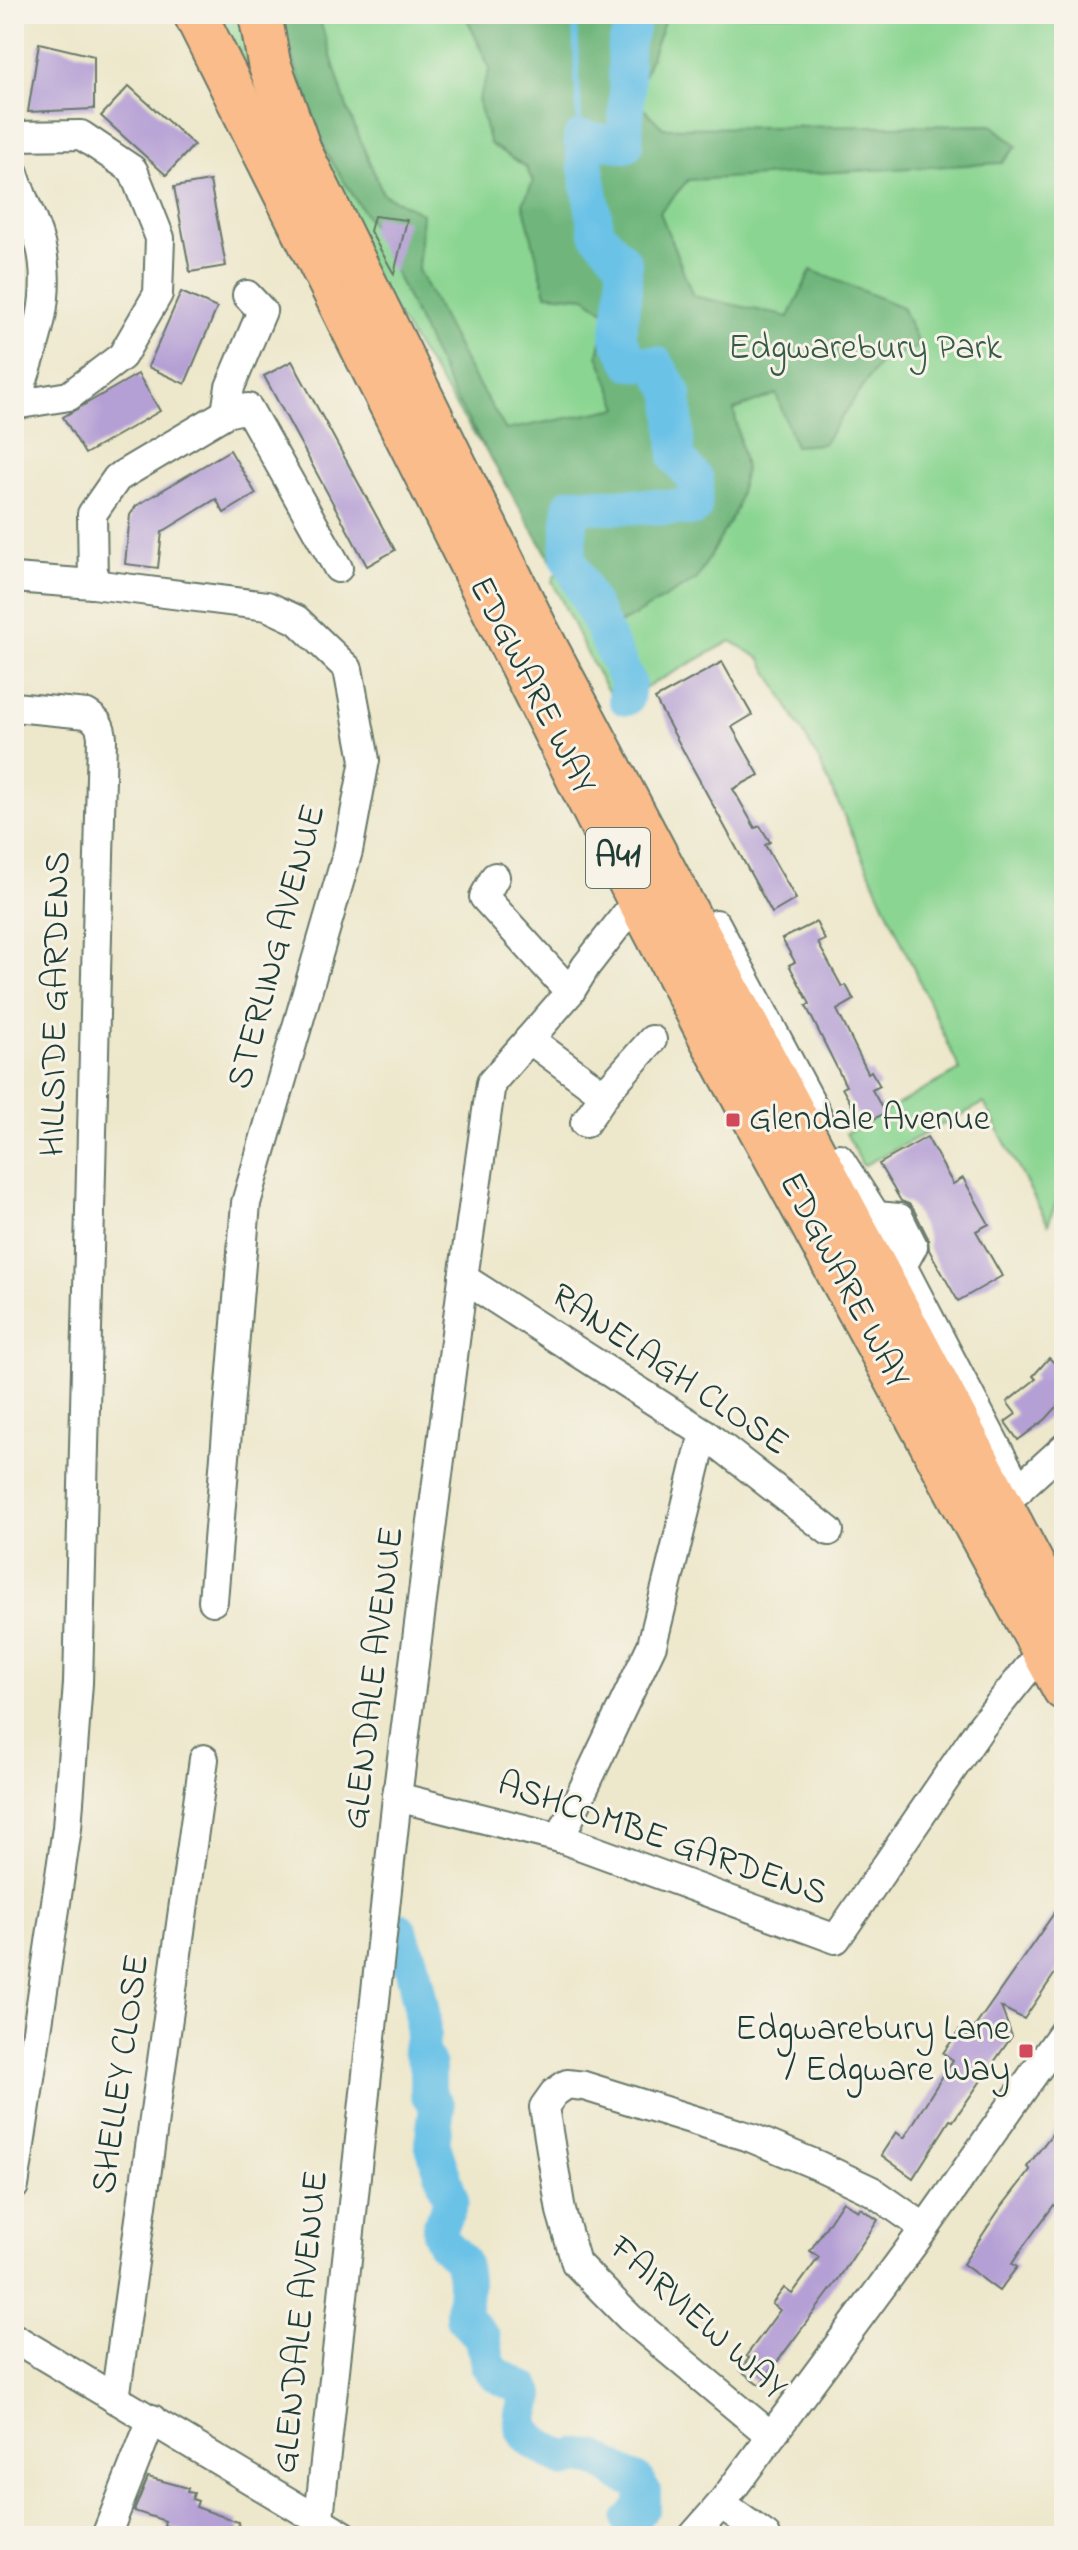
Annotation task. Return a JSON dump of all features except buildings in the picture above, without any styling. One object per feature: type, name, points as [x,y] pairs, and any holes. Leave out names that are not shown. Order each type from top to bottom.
[{"type":"highway","name":"EDGWARE WAY","points":[[195,14],[710,1037],[1054,1636]]},
{"type":"highway","name":"EDGWARE WAY","points":[[260,14],[273,76],[307,165],[536,628],[606,742],[1010,1498],[1054,1636],[1064,1689]]},
{"type":"street","points":[[14,136],[81,135],[133,170],[160,238],[158,294],[122,356],[69,396],[14,406],[44,307],[46,287],[40,241],[14,173]]},
{"type":"street","points":[[226,413],[230,387],[262,311],[247,295]]},
{"type":"street","points":[[93,584],[92,514],[117,478],[226,413],[248,408],[307,538],[338,568]]},
{"type":"street","name":"STERLING AVENUE","points":[[14,578],[93,584],[267,606],[297,620],[348,669],[365,760],[348,851],[246,1203],[213,1601]]},
{"type":"street","name":"HILLSIDE GARDENS","points":[[14,707],[87,714],[96,720],[102,738],[78,1683],[67,1828],[14,2186]]},
{"type":"street","name":"EDGWARE WAY","points":[[606,742],[770,1021],[851,1180],[876,1216],[899,1218],[913,1246],[901,1268],[1010,1498]]},
{"type":"street","points":[[495,877],[484,897],[570,992]]},
{"type":"street","name":"GLENDALE AVENUE","points":[[319,2518],[397,1797],[491,1083],[570,992],[586,966],[638,899]]},
{"type":"street","points":[[529,1039],[595,1088],[607,1091]]},
{"type":"street","points":[[585,1123],[607,1091],[652,1040]]},
{"type":"street","name":"RANELAGH CLOSE","points":[[463,1278],[704,1433],[829,1531]]},
{"type":"street","points":[[560,1838],[652,1645],[704,1433]]},
{"type":"street","points":[[1010,1498],[1064,1448]]},
{"type":"street","name":"ASHCOMBE GARDENS","points":[[397,1797],[560,1838],[836,1939],[981,1727],[1054,1636]]},
{"type":"street","name":"SHELLEY CLOSE","points":[[115,2399],[204,1759]]},
{"type":"street","points":[[693,2536],[721,2504],[925,2228],[1064,2031]]},
{"type":"street","name":"FAIRVIEW WAY","points":[[770,2435],[630,2318],[576,2263],[561,2211],[544,2107],[554,2093],[567,2084],[584,2086],[752,2138],[872,2191],[925,2228]]},
{"type":"street","points":[[14,2338],[345,2536]]},
{"type":"street","points":[[106,2536],[152,2419]]},
{"type":"street","points":[[721,2504],[766,2536]]},
{"type":"green space","points":[[212,14],[248,14],[262,108]]},
{"type":"green space","name":"Edgwarebury Park","points":[[262,14],[1064,14],[1064,1181],[1048,1224],[984,1103],[863,1166],[846,1133],[960,1070],[819,761],[761,659],[731,641],[616,704],[552,581],[567,553],[477,439],[325,204]]},
{"type":"green space","points":[[281,14],[318,14],[348,111],[383,194],[422,213],[418,270],[470,371],[506,430],[619,408],[598,355],[607,313],[585,297],[546,294],[523,203],[533,182],[526,167],[490,144],[478,100],[490,69],[465,14],[667,14],[635,100],[663,128],[992,125],[1017,146],[1002,163],[688,180],[660,212],[693,296],[789,317],[811,270],[902,307],[920,347],[882,359],[823,444],[795,446],[776,394],[734,410],[745,469],[736,510],[697,579],[627,620],[594,634],[454,396],[376,232],[325,151],[283,31]]},
{"type":"waterway","points":[[574,14],[581,138]]},
{"type":"waterway","points":[[618,661],[568,557],[571,505],[694,508],[696,480],[677,458],[674,394],[656,364],[632,363],[618,338],[624,263],[597,233],[581,138],[625,145],[625,50],[635,14]]},
{"type":"waterway","points":[[620,666],[628,683],[626,698]]},
{"type":"waterway","points":[[399,1930],[413,1970],[422,2011],[420,2049],[428,2067],[428,2093],[437,2107],[432,2143],[451,2200],[440,2234],[463,2267],[463,2317],[483,2338],[488,2364],[495,2374],[524,2389],[527,2394],[522,2421],[531,2439],[565,2460],[579,2456],[597,2459],[637,2481],[643,2491],[643,2505],[630,2521]]},
{"type":"place","name":"Glendale Avenue","points":[[733,1120]]},
{"type":"place","name":"Edgwarebury Lane / Edgware Way","points":[[1026,2051]]}]
